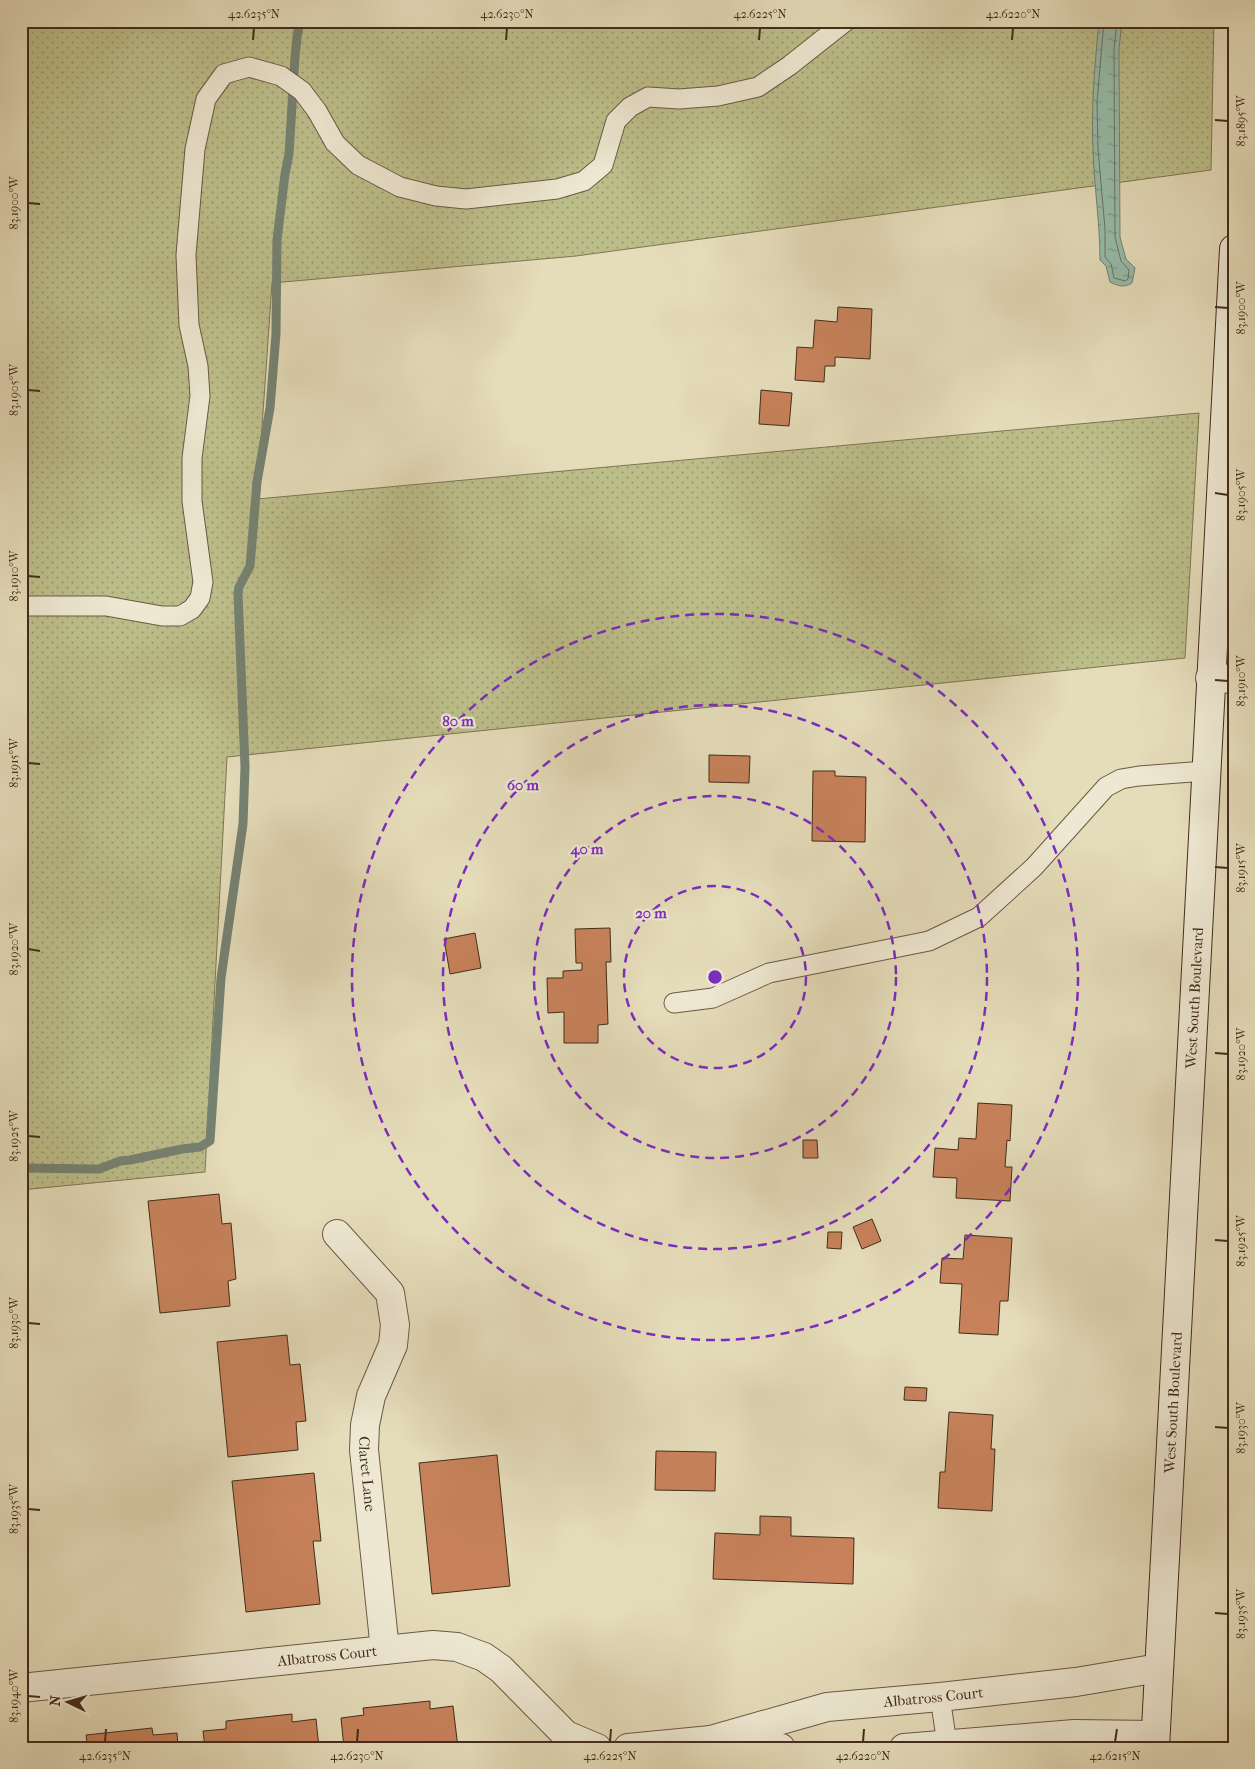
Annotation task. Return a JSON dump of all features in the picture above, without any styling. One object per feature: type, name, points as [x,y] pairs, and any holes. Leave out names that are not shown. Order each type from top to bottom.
[{"type":"street","name":"West South Boulevard","points":[[1155,1741],[1165,1582],[1205,771],[1222,679],[1234,249]]},
{"type":"street","name":"Claret Lane","points":[[337,1234],[390,1293],[395,1325],[393,1345],[371,1396],[365,1425],[365,1460],[386,1650]]},
{"type":"street","name":"Albatross Court","points":[[21,1688],[433,1645],[458,1647],[484,1657],[501,1669],[566,1734],[597,1748]]},
{"type":"street","name":"Albatross Court","points":[[628,1748],[711,1740],[827,1707],[1076,1682],[1159,1668]]},
{"type":"street","points":[[904,1748],[1074,1734],[1155,1741]]},
{"type":"street","name":"Albatross Court","points":[[711,1740],[781,1748]]},
{"type":"lane","points":[[21,606],[106,606],[162,616],[180,616],[192,609],[200,598],[203,582],[192,501],[192,458],[200,396],[198,366],[189,325],[186,255],[195,149],[206,99],[224,74],[248,67],[281,76],[302,91],[318,111],[335,143],[358,165],[400,187],[436,196],[466,199],[557,189],[584,181],[603,165],[616,121],[630,107],[648,97],[679,99],[718,96],[758,87],[789,66],[846,21]]},
{"type":"lane","points":[[674,1003],[714,998],[769,973],[929,941],[979,917],[1034,866],[1106,787],[1121,779],[1139,776],[1205,771]]},
{"type":"lane","points":[[940,1697],[948,1744]]},
{"type":"shaded area","points":[[21,21],[1214,21],[1211,170],[576,256],[272,283],[257,499],[1199,413],[1185,658],[227,757],[205,1172],[21,1190]]},
{"type":"water","points":[[1099,21],[1122,21],[1119,49],[1120,237],[1126,259],[1135,268],[1132,283],[1124,286],[1110,282],[1106,266],[1100,260],[1093,132],[1094,85]]},
{"type":"building","points":[[838,307],[872,309],[870,359],[835,357],[835,366],[825,366],[824,382],[795,380],[797,347],[813,348],[815,320],[837,322]]},
{"type":"building","points":[[761,390],[792,393],[789,426],[759,424]]},
{"type":"building","points":[[709,755],[750,756],[749,783],[709,782]]},
{"type":"building","points":[[813,771],[835,771],[835,776],[866,777],[865,842],[812,841]]},
{"type":"building","points":[[610,928],[611,962],[606,962],[608,1024],[598,1025],[598,1043],[564,1043],[564,1012],[548,1013],[547,978],[563,978],[563,971],[582,970],[582,963],[576,963],[575,929]]},
{"type":"building","points":[[475,933],[481,968],[450,974],[444,939]]},
{"type":"building","points":[[978,1103],[1012,1105],[1010,1141],[1007,1140],[1005,1167],[1012,1167],[1010,1201],[956,1198],[957,1178],[933,1177],[935,1148],[958,1150],[959,1138],[976,1139]]},
{"type":"building","points":[[803,1140],[817,1140],[818,1158],[803,1158]]},
{"type":"building","points":[[219,1194],[222,1224],[231,1223],[236,1279],[228,1281],[230,1306],[160,1313],[148,1201]]},
{"type":"building","points":[[872,1219],[881,1241],[862,1249],[853,1227]]},
{"type":"building","points":[[828,1232],[842,1232],[841,1249],[827,1248]]},
{"type":"building","points":[[965,1235],[1012,1238],[1008,1301],[1000,1301],[998,1335],[959,1333],[962,1284],[940,1283],[942,1258],[963,1259]]},
{"type":"building","points":[[287,1335],[290,1365],[300,1364],[306,1421],[296,1422],[298,1450],[228,1457],[217,1342]]},
{"type":"building","points":[[905,1387],[927,1388],[926,1401],[904,1400]]},
{"type":"building","points":[[949,1412],[993,1415],[991,1449],[995,1449],[992,1511],[938,1508],[940,1472],[945,1472]]},
{"type":"building","points":[[656,1451],[716,1452],[715,1491],[655,1490]]},
{"type":"building","points":[[497,1455],[510,1586],[432,1594],[419,1463]]},
{"type":"building","points":[[314,1473],[321,1541],[313,1541],[320,1604],[246,1612],[232,1481]]},
{"type":"building","points":[[760,1516],[791,1517],[791,1536],[854,1538],[853,1584],[713,1579],[715,1533],[760,1535]]},
{"type":"building","points":[[430,1701],[430,1709],[453,1706],[458,1748],[344,1748],[341,1718],[364,1715],[363,1708]]},
{"type":"building","points":[[292,1714],[292,1722],[316,1719],[319,1748],[205,1748],[203,1731],[226,1729],[226,1721]]},
{"type":"building","points":[[152,1728],[153,1735],[177,1733],[178,1748],[64,1748],[64,1745],[87,1742],[86,1735]]},
{"type":"building","points":[[41,1745],[41,1748],[21,1748],[21,1747]]},
{"type":"waterway","points":[[21,1168],[99,1169],[120,1161],[200,1147],[210,1141],[221,978],[243,824],[245,767],[238,594],[239,587],[250,566],[257,482],[270,408],[276,334],[277,240],[289,154],[295,57],[300,21]]}]
